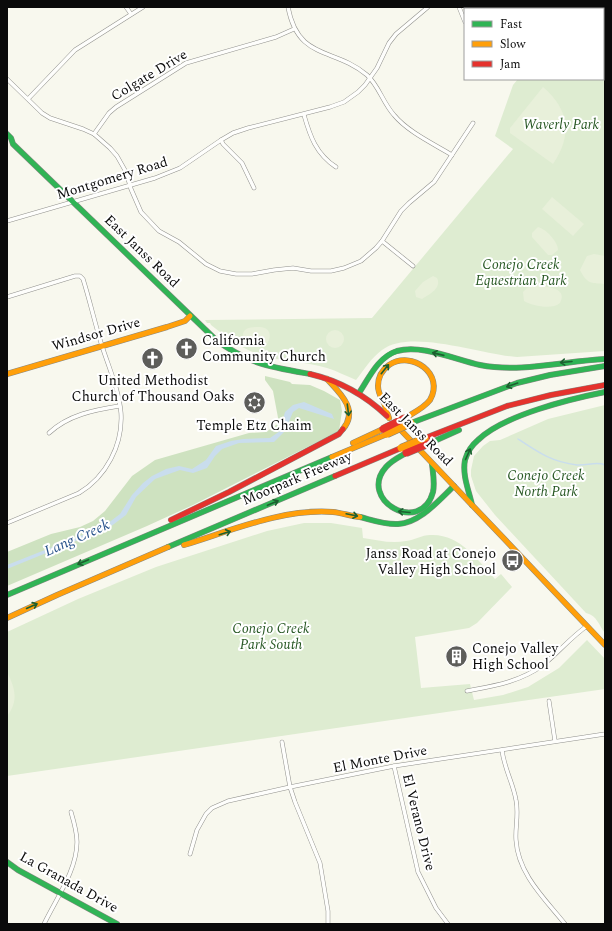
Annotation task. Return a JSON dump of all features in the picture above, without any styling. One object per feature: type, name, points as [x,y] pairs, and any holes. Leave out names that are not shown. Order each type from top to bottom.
[{"type":"main road","name":"East Janss Road","points":[[7,134],[11,138],[10,144],[219,343],[240,356],[270,367],[327,378],[359,393],[375,405],[605,645]]},
{"type":"main road","name":"Windsor Drive","points":[[7,374],[185,321],[190,316]]},
{"type":"main road","points":[[359,393],[378,364],[384,358],[396,351],[404,349],[417,349],[470,363],[492,367],[518,367],[605,359]]},
{"type":"main road","points":[[389,418],[384,403],[379,396],[379,378],[385,368],[390,364],[396,360],[404,359],[419,363],[424,367],[431,378],[432,388],[430,398],[427,403],[408,420]]},
{"type":"main road","name":"Moorpark Freeway","points":[[7,595],[261,487],[408,420],[463,403],[518,383],[567,371],[605,366]]},
{"type":"main road","points":[[118,547],[229,492],[339,434],[349,420],[350,415],[348,404],[344,397],[327,378]]},
{"type":"main road","name":"Moorpark Freeway","points":[[7,618],[57,595],[404,451],[507,406],[572,390],[605,385]]},
{"type":"main road","points":[[472,505],[465,478],[464,466],[470,449],[478,439],[490,431],[533,412],[570,400],[605,392]]},
{"type":"main road","points":[[404,451],[386,466],[379,479],[380,495],[386,504],[395,510],[408,513],[424,508],[433,489],[432,464]]},
{"type":"main road","points":[[57,595],[185,545],[288,514],[333,512],[398,524],[417,518],[426,513],[454,486]]},
{"type":"main road","name":"La Granada Drive","points":[[7,862],[18,870],[118,924]]},
{"type":"street","points":[[126,7],[131,14]]},
{"type":"street","points":[[28,99],[75,50],[144,7]]},
{"type":"street","points":[[288,7],[294,29],[314,49],[352,64],[370,78],[379,90],[389,109],[397,118],[409,128],[452,155]]},
{"type":"street","name":"Montgomery Road","points":[[7,221],[155,178],[180,168],[221,140],[248,128],[304,115],[344,102],[358,92],[370,78],[388,43],[396,34],[428,7]]},
{"type":"street","points":[[459,7],[464,20]]},
{"type":"street","name":"Colgate Drive","points":[[94,134],[116,106],[186,63],[276,37],[294,29]]},
{"type":"street","points":[[7,79],[50,118],[94,134],[110,148],[117,156],[126,172],[141,212],[153,226],[178,242],[206,264],[224,272],[242,275],[284,268],[320,272],[338,270],[361,260],[382,241],[401,211],[440,175],[472,123]]},
{"type":"street","points":[[304,115],[311,139],[315,146],[328,162],[336,167]]},
{"type":"street","points":[[221,140],[223,144],[242,163],[254,188]]},
{"type":"street","points":[[382,241],[413,266]]},
{"type":"street","points":[[7,297],[75,276],[80,276],[84,282],[115,386],[121,413],[118,443],[111,460],[101,475],[79,493],[7,523]]},
{"type":"street","points":[[49,433],[70,418],[101,409],[119,406]]},
{"type":"street","points":[[467,691],[508,682],[528,674],[542,665],[587,626]]},
{"type":"street","points":[[549,701],[555,741]]},
{"type":"street","name":"El Monte Drive","points":[[190,854],[201,821],[206,814],[212,808],[228,802],[290,787],[394,766],[605,734]]},
{"type":"street","points":[[282,742],[294,802],[320,862],[328,910],[328,924]]},
{"type":"street","points":[[502,750],[505,767],[516,800],[516,841],[521,863],[530,880],[565,924]]},
{"type":"street","name":"El Verano Drive","points":[[394,766],[418,872],[436,908],[448,924]]},
{"type":"street","points":[[44,924],[71,873],[76,855],[76,833],[71,812]]},
{"type":"green space","name":"Conejo Creek Equestrian Park","points":[[605,69],[605,351],[517,357],[447,344],[410,342],[394,344],[382,350],[371,360],[356,380],[327,368],[266,357],[245,348],[233,341],[210,323],[207,323],[205,320],[372,318],[513,149],[495,136],[513,85],[517,80],[604,80]]},
{"type":"green space","name":"Waverly Park","points":[[543,87],[559,105],[565,124],[563,143],[553,164],[510,133],[510,128]]},
{"type":"green space","points":[[552,197],[584,224],[573,236],[542,209]]},
{"type":"green space","points":[[538,227],[548,233],[556,243],[558,250],[552,255],[548,255],[532,237],[532,233]]},
{"type":"green space","points":[[594,254],[605,256],[605,284],[590,282],[585,278],[580,270],[587,256]]},
{"type":"green space","points":[[433,276],[437,278],[437,288],[422,299],[416,297],[415,291],[423,282]]},
{"type":"green space","points":[[532,285],[554,288],[558,290],[562,297],[560,303],[547,307],[524,301],[523,292]]},
{"type":"green space","points":[[248,328],[265,328],[270,334],[267,344],[254,346],[244,341],[244,331]]},
{"type":"green space","points":[[335,330],[341,333],[344,339],[341,345],[335,348],[329,345],[326,339],[329,333]]},
{"type":"green space","points":[[265,376],[290,382],[292,384],[310,385],[340,400],[342,411],[339,431],[193,505],[7,586],[7,552],[51,534],[80,527],[93,521],[105,511],[132,476],[155,460],[249,433],[266,432],[279,423],[273,391],[265,380]]},
{"type":"green space","name":"Conejo Creek North Park","points":[[605,405],[605,633],[595,618],[586,613],[495,515],[476,491],[471,476],[471,470],[474,456],[490,441],[500,440],[548,419]]},
{"type":"green space","name":"Conejo Creek Park South","points":[[304,523],[331,523],[362,528],[363,538],[384,541],[400,542],[430,535],[450,538],[459,543],[475,556],[495,579],[501,574],[512,587],[477,623],[469,628],[415,637],[421,688],[470,684],[474,700],[503,695],[528,687],[559,668],[587,640],[605,659],[605,689],[7,776],[7,632],[78,599],[156,567],[267,531]]},
{"type":"green space","points":[[7,672],[14,689],[14,700],[11,710],[7,716]]},
{"type":"water","points":[[304,402],[332,414],[334,419],[299,408],[293,412],[285,431],[274,442],[239,443],[222,449],[207,468],[193,473],[180,470],[155,479],[136,497],[126,515],[110,527],[7,569],[7,565],[103,527],[120,514],[132,495],[143,483],[152,476],[166,469],[179,466],[192,469],[206,460],[216,446],[231,441],[270,438],[280,431],[285,412],[293,405]]},
{"type":"waterway","name":"Lang Creek","points":[[518,439],[539,453],[560,462],[577,465],[599,463],[605,465]]},
{"type":"traffic: fast","points":[[7,134],[11,138],[13,144],[215,339],[238,354],[249,359],[283,369],[310,374]]},
{"type":"traffic: fast","points":[[359,393],[384,358],[397,351],[407,349],[428,351],[480,365],[511,368],[605,359]]},
{"type":"traffic: fast","points":[[411,423],[517,383],[550,375],[605,366]]},
{"type":"traffic: fast","points":[[472,505],[465,477],[464,466],[468,452],[478,440],[489,431],[504,423],[538,409],[605,392]]},
{"type":"traffic: fast","points":[[430,443],[459,430]]},
{"type":"traffic: fast","points":[[406,453],[388,465],[379,479],[379,491],[385,501],[394,508],[405,512],[417,511],[426,505],[434,489],[432,464]]},
{"type":"traffic: fast","points":[[7,595],[332,457]]},
{"type":"traffic: fast","points":[[168,547],[335,476]]},
{"type":"traffic: fast","points":[[360,517],[389,524],[406,523],[414,520],[429,510],[454,486]]},
{"type":"traffic: fast","points":[[7,862],[18,870],[117,924]]},
{"type":"traffic: slow","points":[[7,374],[167,327],[185,321],[190,316]]},
{"type":"traffic: slow","points":[[389,418],[380,395],[378,383],[382,372],[389,365],[398,361],[407,360],[424,367],[430,374],[433,381],[433,390],[428,403],[405,418]]},
{"type":"traffic: slow","points":[[327,379],[346,402],[349,415],[343,429]]},
{"type":"traffic: slow","points":[[387,434],[411,423]]},
{"type":"traffic: slow","points":[[397,426],[605,645]]},
{"type":"traffic: slow","points":[[353,443],[383,429]]},
{"type":"traffic: slow","points":[[332,457],[387,434]]},
{"type":"traffic: slow","points":[[401,448],[425,438]]},
{"type":"traffic: slow","points":[[184,545],[238,527],[276,517],[314,512],[333,512],[360,517]]},
{"type":"traffic: slow","points":[[7,618],[168,547]]},
{"type":"traffic: jam","points":[[310,374],[332,381],[352,390],[379,408],[387,416]]},
{"type":"traffic: jam","points":[[425,438],[507,406],[551,395],[605,385]]},
{"type":"traffic: jam","points":[[383,429],[405,418]]},
{"type":"traffic: jam","points":[[171,520],[229,492],[339,434],[343,429]]},
{"type":"traffic: jam","points":[[406,453],[430,443]]},
{"type":"traffic: jam","points":[[335,476],[401,448]]},
{"type":"place","name":"California Community Church","points":[[186,348]]},
{"type":"place","name":"United Methodist Church of Thousand Oaks","points":[[153,358]]},
{"type":"place","name":"Temple Etz Chaim","points":[[254,403]]},
{"type":"place","name":"Janss Road at Conejo Valley High School","points":[[512,561]]},
{"type":"place","name":"Conejo Valley High School","points":[[457,656]]}]
